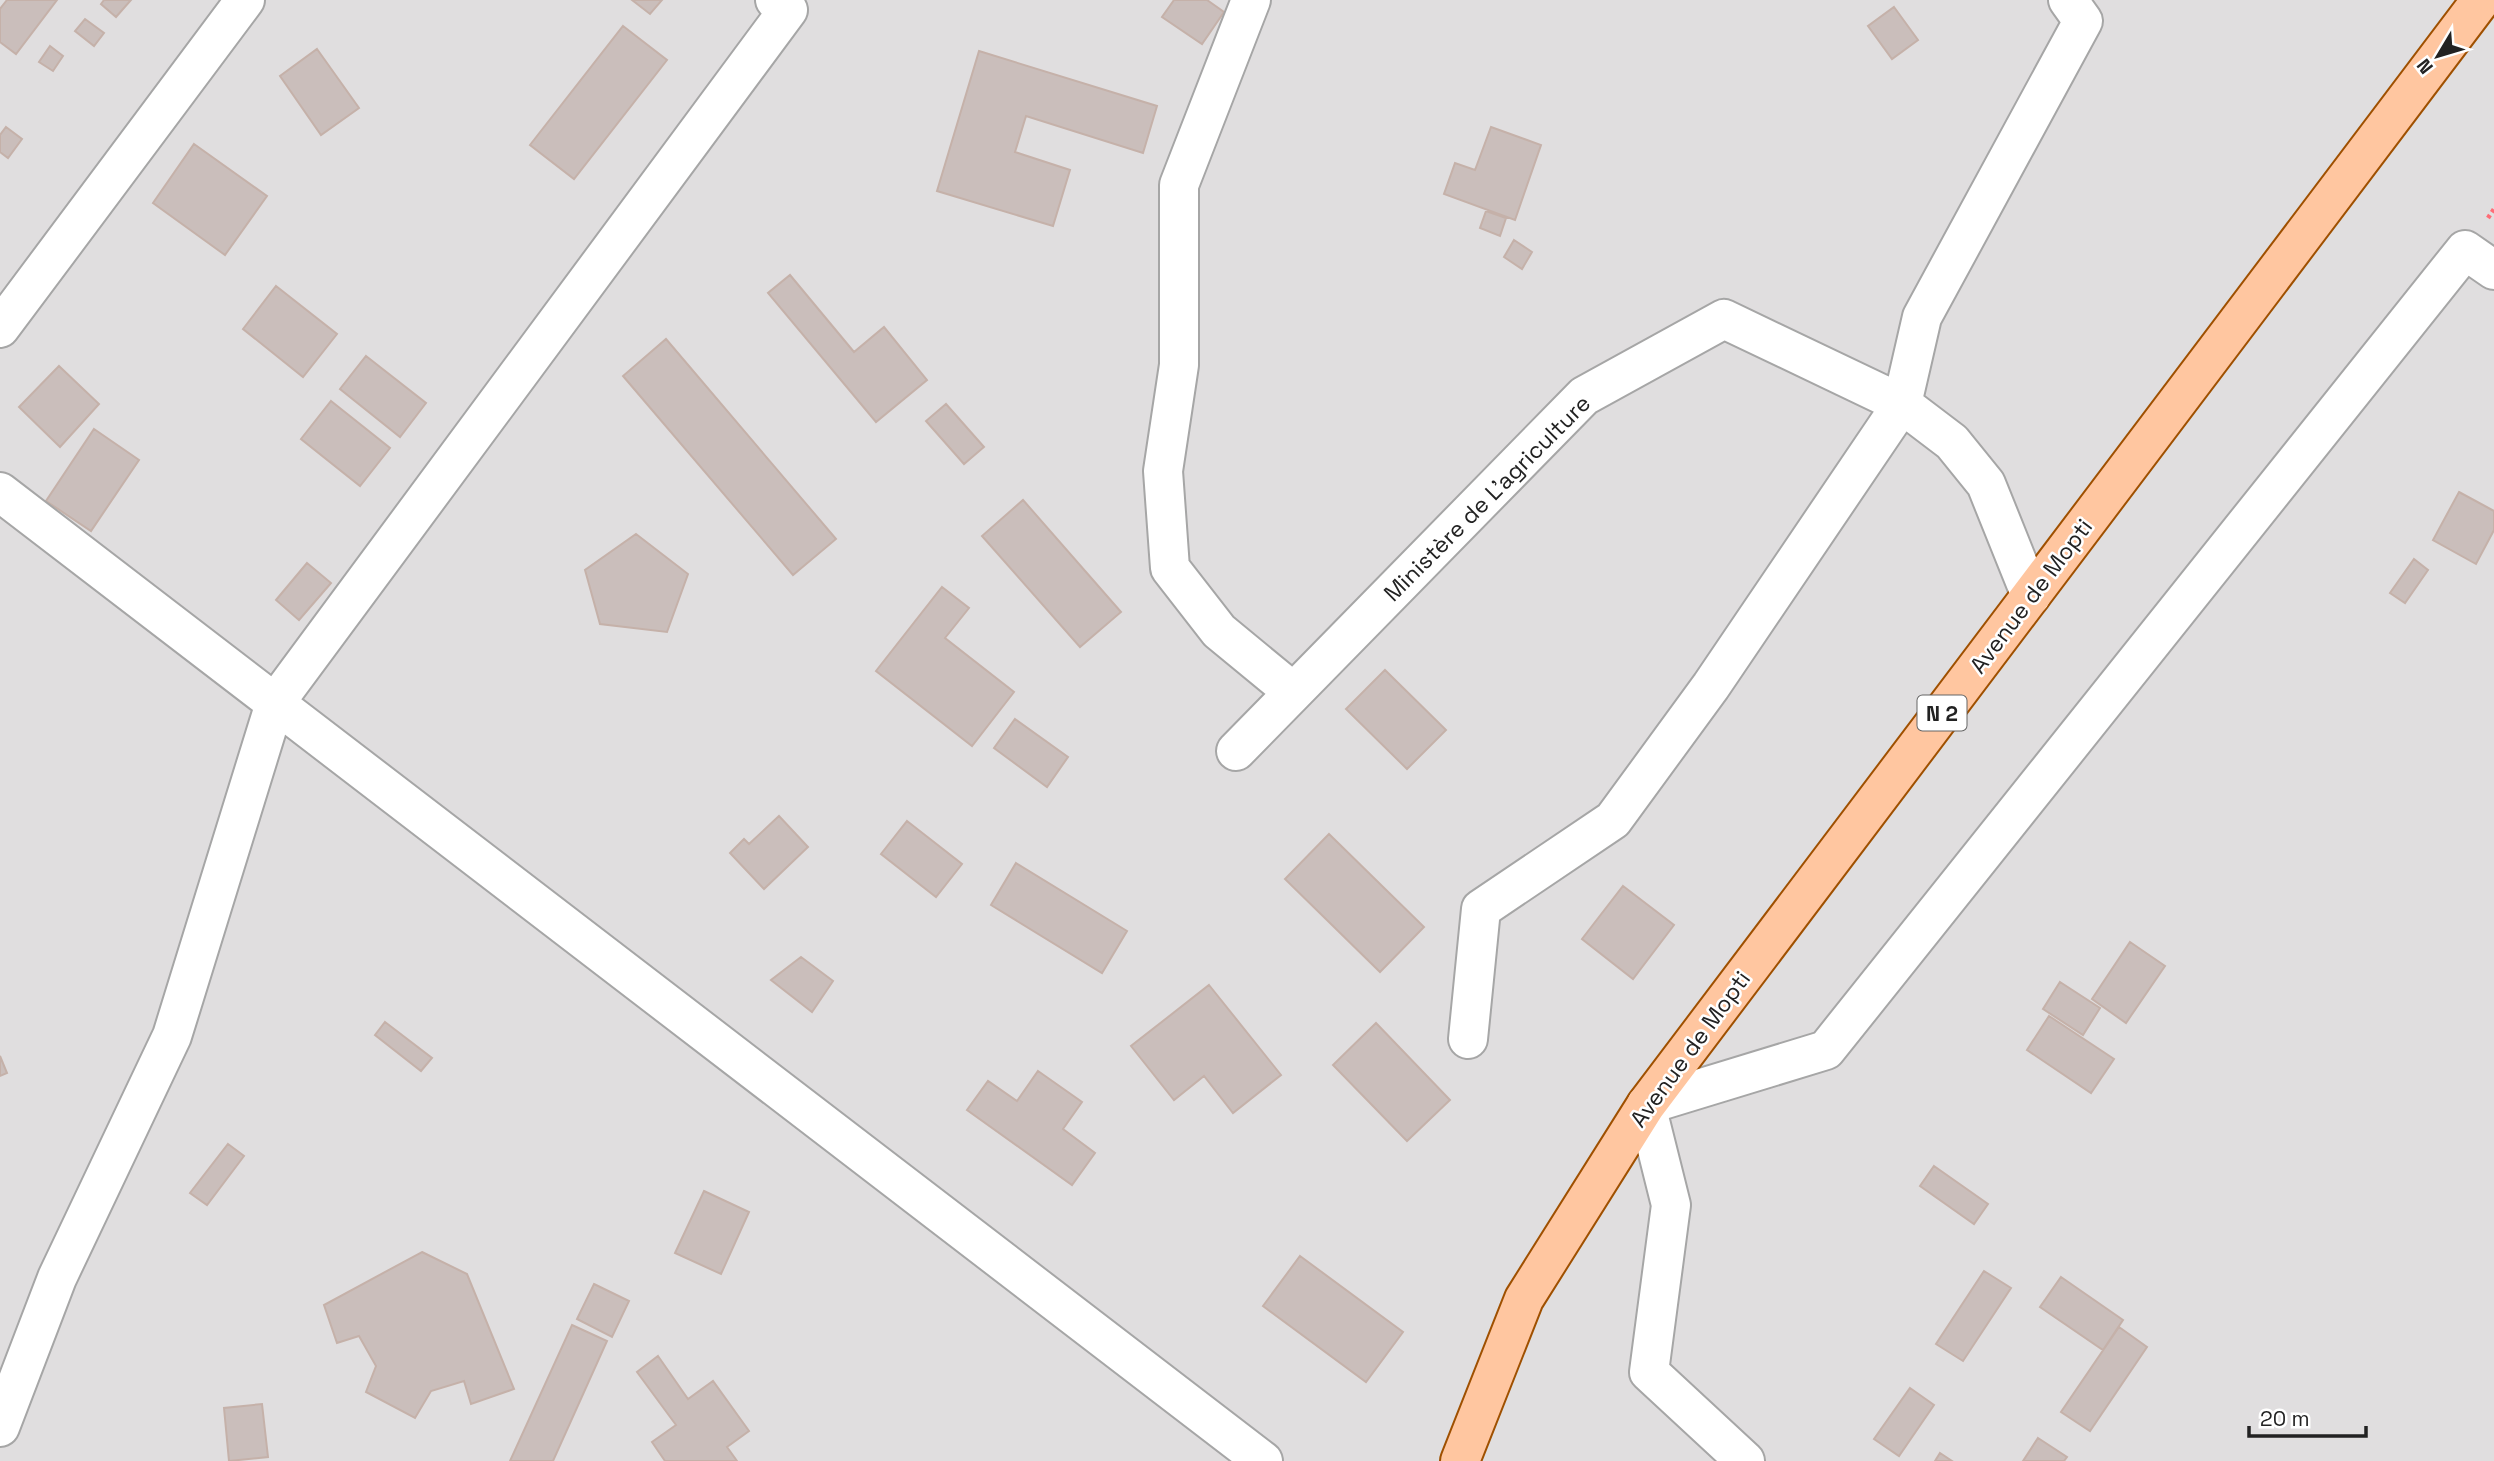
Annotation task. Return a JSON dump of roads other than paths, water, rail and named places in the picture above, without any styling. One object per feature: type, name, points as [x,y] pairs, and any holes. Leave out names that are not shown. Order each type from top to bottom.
[{"type":"main road","name":"Avenue de Mopti","points":[[1460,1461],[1524,1299],[1646,1105],[2482,0]]},
{"type":"street","points":[[0,328],[245,0]]},
{"type":"street","points":[[0,1427],[57,1278],[172,1036],[275,703],[788,10],[775,0]]},
{"type":"street","points":[[1251,0],[1179,185],[1179,365],[1163,471],[1170,568],[1219,631],[1293,692]]},
{"type":"street","points":[[1468,1039],[1481,909],[1612,820],[1711,686],[1902,404],[1922,317],[2083,21],[2067,0]]},
{"type":"street","points":[[1745,1461],[1649,1372],[1671,1205],[1646,1105],[1826,1050],[2465,250],[2494,270]]},
{"type":"street","name":"Ministère de L'agriculture","points":[[1236,751],[1584,397],[1724,319],[1902,404],[1952,442],[1986,484],[2031,596]]},
{"type":"street","points":[[0,492],[1263,1461]]}]
